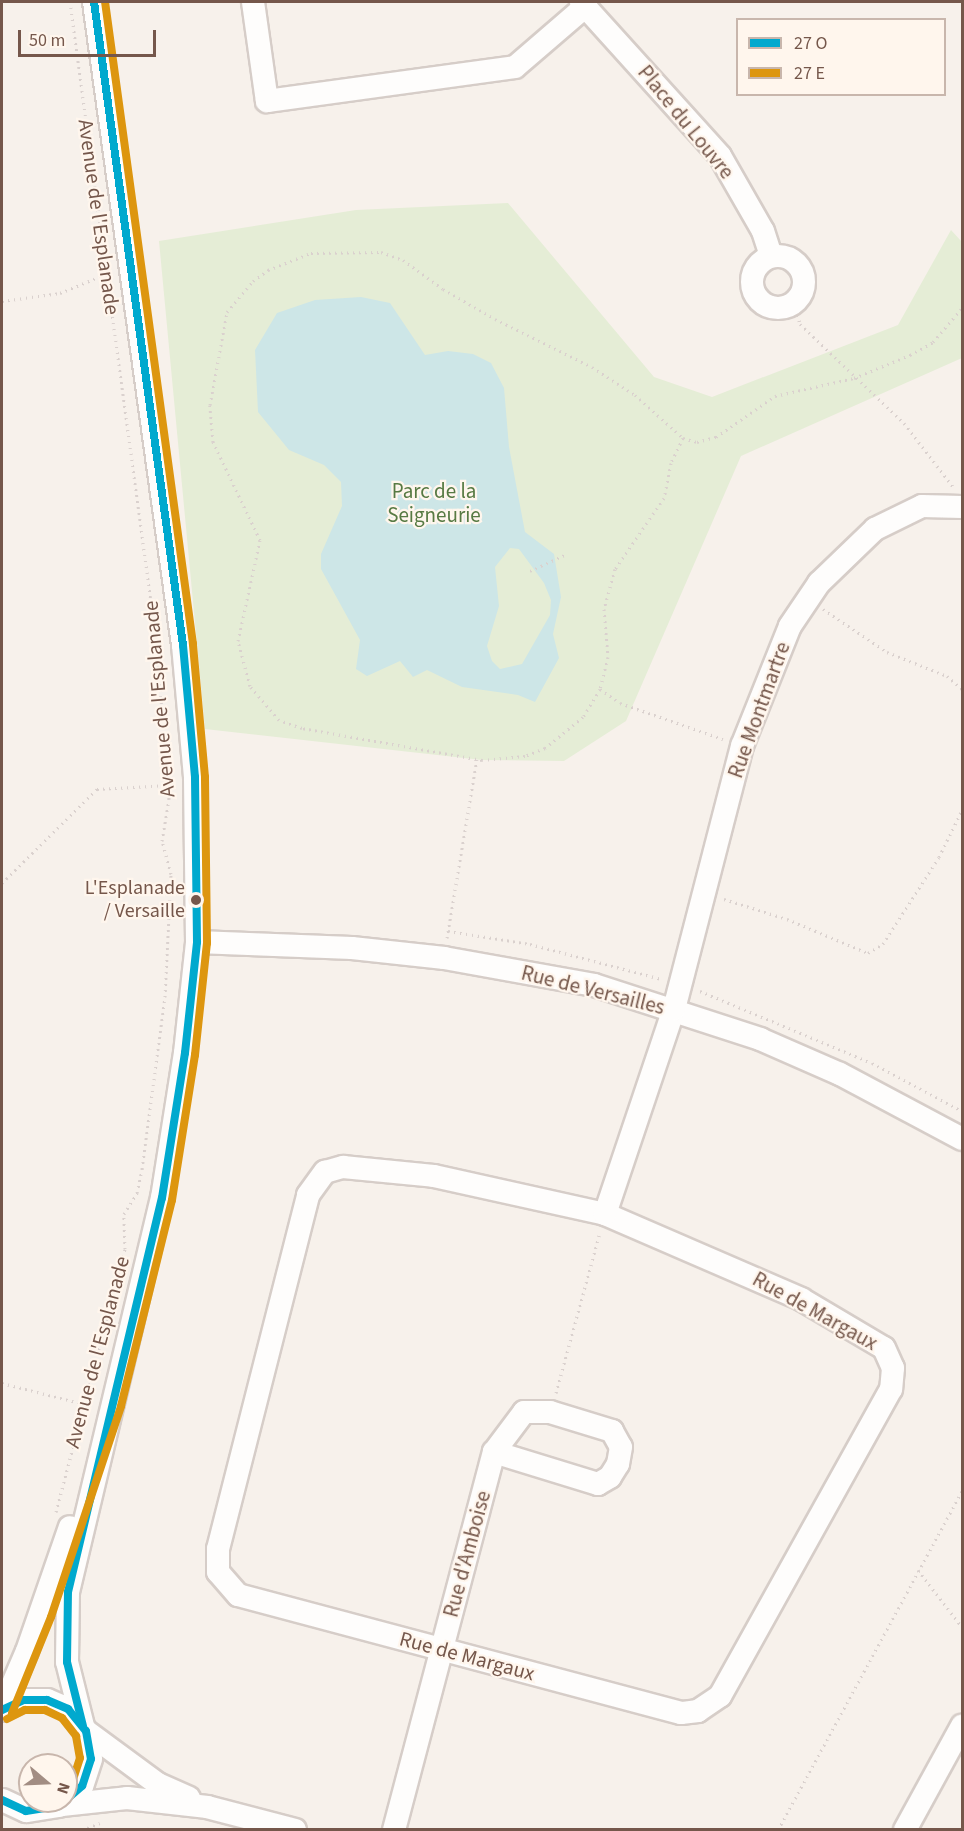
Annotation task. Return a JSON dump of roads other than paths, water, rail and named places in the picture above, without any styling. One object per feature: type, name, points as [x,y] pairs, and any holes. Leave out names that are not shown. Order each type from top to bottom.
[{"type":"street","name":"Avenue de l'Esplanade","points":[[78,1790],[89,1773],[90,1744],[67,1662],[68,1592],[111,1403],[162,1198],[183,1064],[197,942],[195,777],[183,645],[94,2]]},
{"type":"street","points":[[253,2],[267,101],[515,67],[584,4]]},
{"type":"street","name":"Place du Louvre","points":[[584,4],[720,156],[764,231],[771,255]]},
{"type":"street","points":[[771,255],[791,260],[800,268],[804,285],[794,303],[776,310],[760,301],[755,293],[753,271],[771,255]]},
{"type":"street","name":"Rue Montmartre","points":[[674,1009],[701,892],[751,720],[767,675],[807,598],[847,552],[874,529],[922,506],[958,498]]},
{"type":"street","name":"Rue de Versailles","points":[[197,942],[352,948],[444,958],[594,985],[674,1009],[820,1065],[963,1139]]},
{"type":"street","points":[[604,1214],[674,1009]]},
{"type":"street","name":"Rue de Margaux","points":[[366,1167],[434,1176],[604,1214],[801,1299],[884,1348],[893,1368],[891,1389],[720,1696],[698,1711],[681,1713],[442,1650],[238,1595],[218,1572],[218,1549],[308,1195],[325,1172],[366,1167]]},
{"type":"street","name":"Avenue de l'Esplanade","points":[[2,1710],[38,1623],[111,1403]]},
{"type":"street","name":"Rue d'Amboise","points":[[394,1830],[494,1452],[524,1412],[550,1412],[612,1431],[621,1447],[618,1464],[610,1477],[598,1484],[494,1452]]},
{"type":"street","points":[[2,1710],[23,1700],[46,1700],[68,1709],[85,1728],[158,1784],[207,1807]]},
{"type":"street","points":[[904,1830],[963,1726]]},
{"type":"street","points":[[78,1804],[120,1798],[207,1807],[295,1830]]},
{"type":"street","points":[[2,1800],[18,1807]]},
{"type":"street","points":[[40,1830],[54,1813]]},
{"type":"water","points":[[361,297],[390,303],[425,355],[448,351],[473,354],[491,363],[504,388],[509,447],[525,532],[554,554],[561,597],[553,634],[559,658],[535,702],[518,695],[462,687],[427,670],[413,677],[400,661],[367,676],[356,669],[360,640],[321,569],[321,554],[342,506],[341,482],[324,465],[289,450],[258,412],[255,350],[277,313],[315,300]],"holes":[[[510,548],[519,549],[544,583],[551,600],[550,615],[522,664],[500,669],[492,661],[487,646],[499,606],[495,567]]]},
{"type":"place","name":"L'Esplanade / Versaille","points":[[196,900]]},
{"type":"park label","name":"Parc de la Seigneurie","points":[[434,503]]}]
